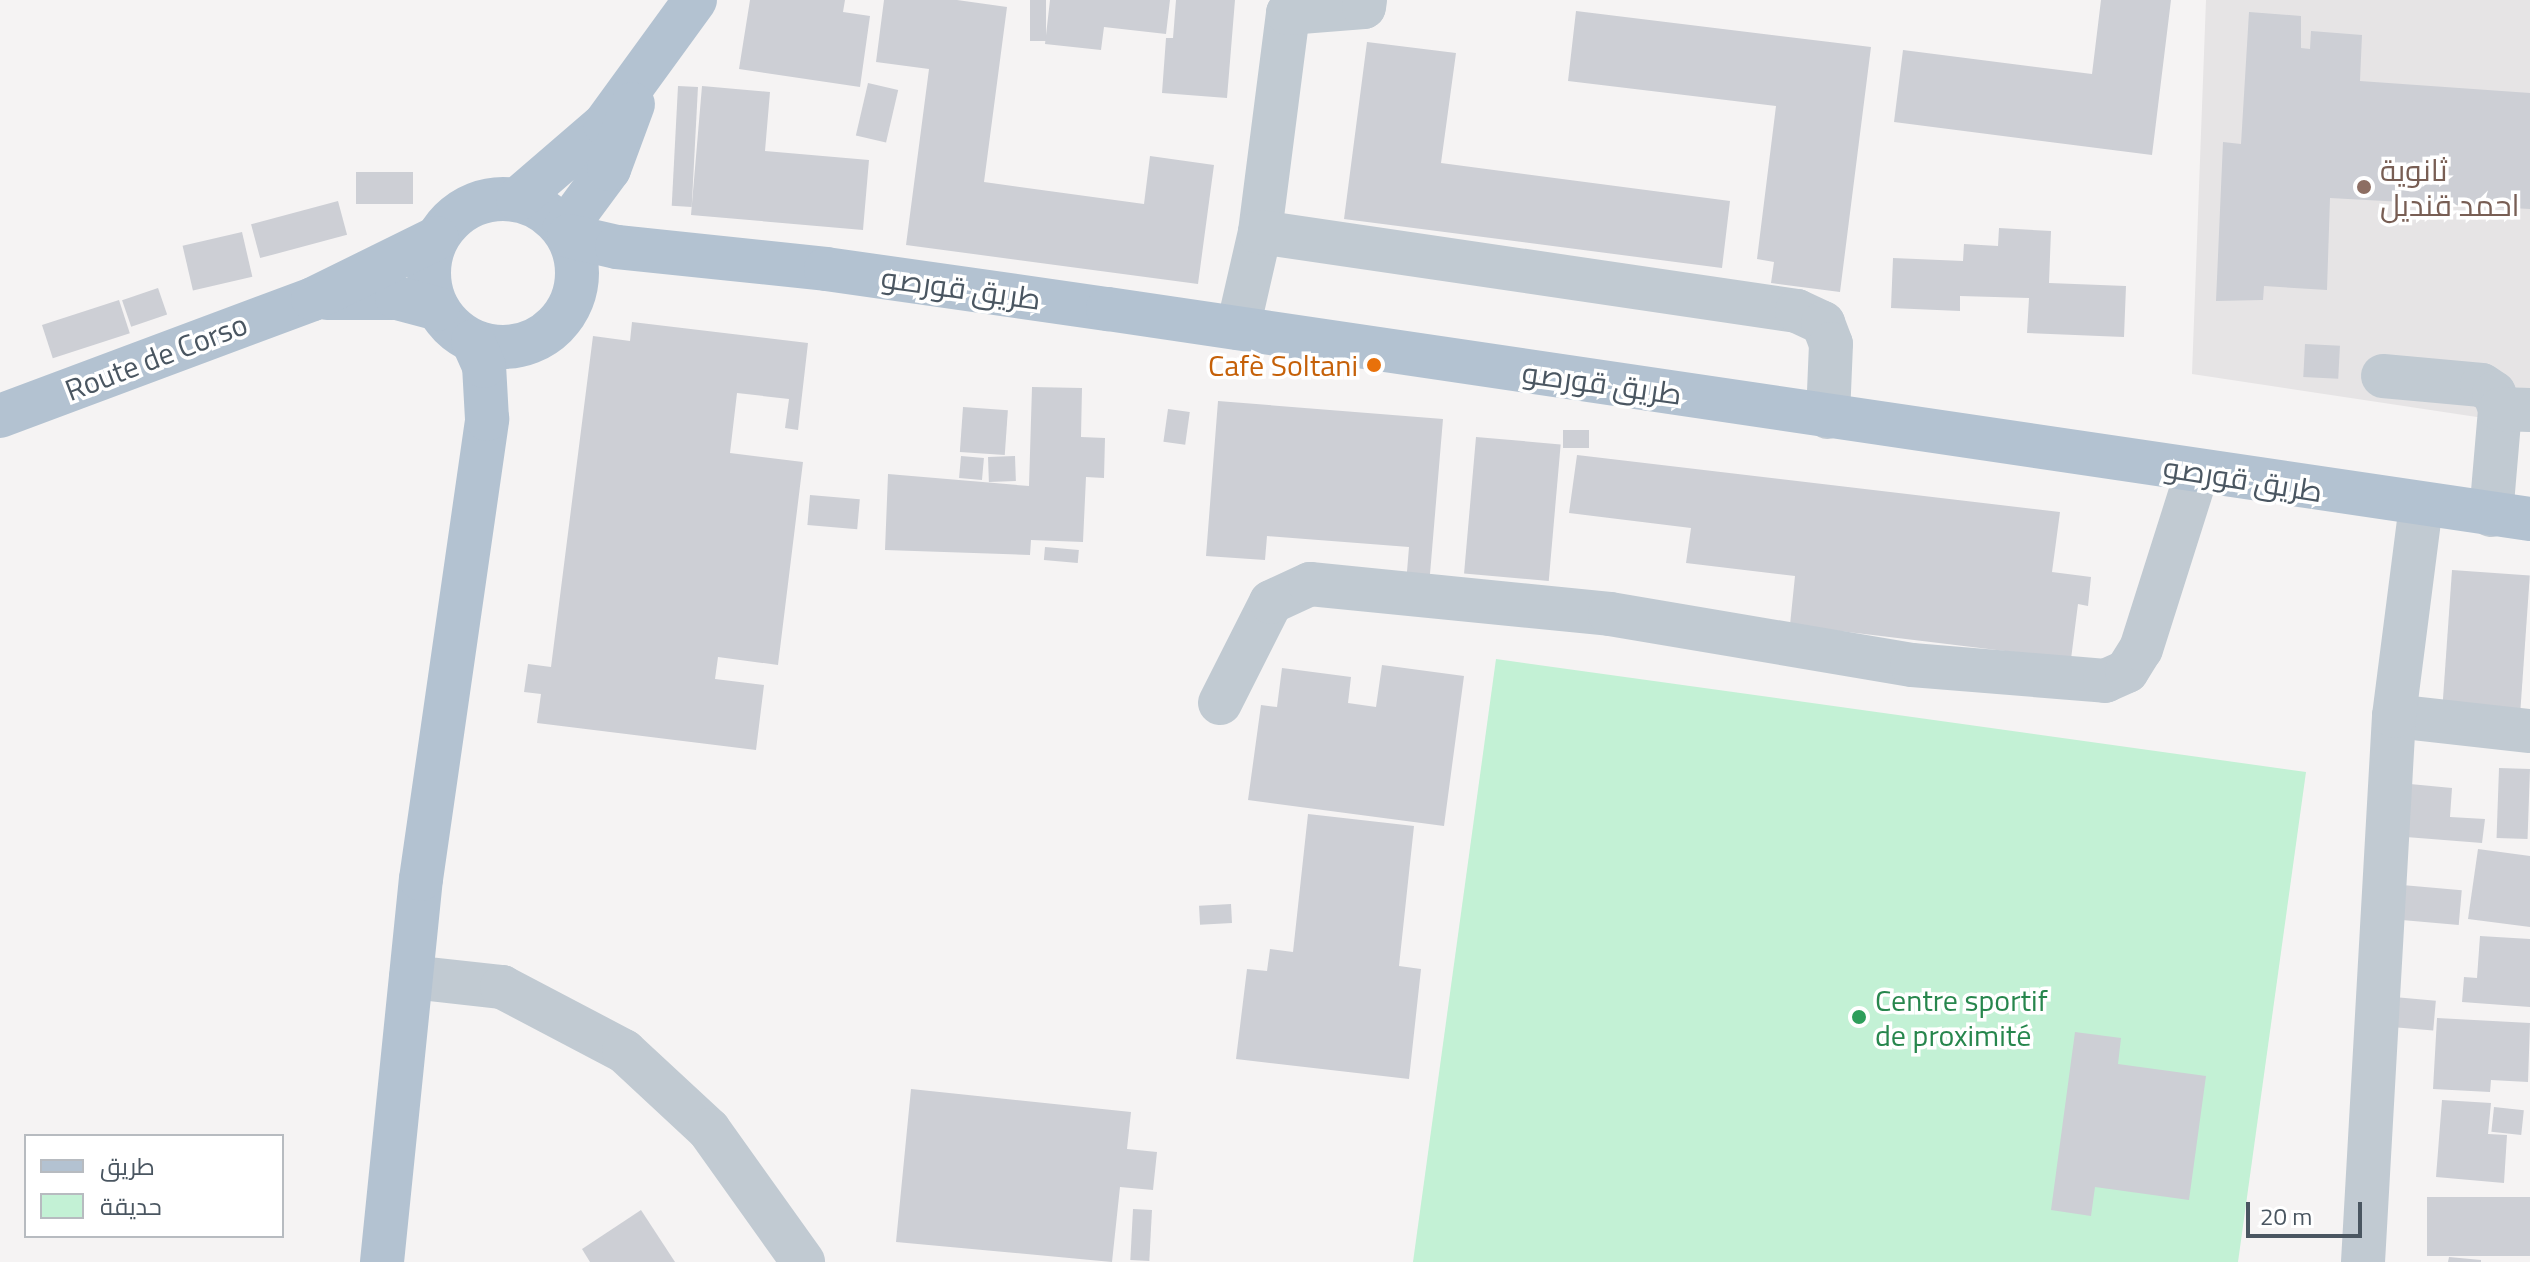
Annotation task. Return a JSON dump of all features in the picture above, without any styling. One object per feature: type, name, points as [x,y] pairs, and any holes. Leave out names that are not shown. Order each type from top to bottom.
[{"type":"main road","points":[[518,199],[605,124],[695,0]]},
{"type":"main road","points":[[566,233],[609,169],[649,61]]},
{"type":"main road","points":[[382,1262],[411,977],[487,419],[484,366],[473,341],[438,309],[429,260],[437,238],[473,204],[518,199],[538,207],[566,233],[576,256],[575,289],[559,322],[530,342],[508,373],[487,419]]},
{"type":"main road","points":[[566,233],[674,254]]},
{"type":"main road","name":"Route de Corso","points":[[0,416],[313,299],[437,238]]},
{"type":"main road","points":[[575,289],[623,267],[674,254]]},
{"type":"main road","name":"طريق قورصو","points":[[674,254],[826,269],[1238,328],[2510,517]]},
{"type":"main road","name":"Route de Corso","points":[[313,299],[355,294],[397,298],[438,309]]},
{"type":"main road","points":[[473,341],[496,347],[530,342]]},
{"type":"street","points":[[1238,328],[1260,232],[1288,13],[1364,7],[1365,0]]},
{"type":"street","points":[[1260,232],[1811,315],[1823,323],[1831,344],[1828,417]]},
{"type":"street","points":[[2383,376],[2482,385],[2515,409],[2510,517]]},
{"type":"street","points":[[1220,703],[1271,602],[1310,584],[1610,614],[1912,665],[2105,681],[2127,671],[2141,649],[2197,472]]},
{"type":"street","points":[[2363,1262],[2394,716],[2421,506]]},
{"type":"street","points":[[2394,716],[2530,731]]},
{"type":"street","points":[[411,977],[502,987],[624,1051],[709,1130],[803,1262]]},
{"type":"shaded area","name":"ثانوية احمد قنديل","points":[[2206,0],[2530,0],[2530,425],[2192,374]]},
{"type":"green space","name":"Centre sportif de proximité","points":[[1496,659],[2306,772],[2238,1262],[1413,1262]]},
{"type":"building","points":[[750,0],[845,0],[843,12],[870,16],[860,87],[739,69]]},
{"type":"building","points":[[884,0],[957,0],[1007,7],[984,182],[1144,204],[1150,156],[1214,165],[1198,284],[906,245],[929,69],[876,62]]},
{"type":"building","points":[[1030,0],[1046,0],[1046,41],[1030,41]]},
{"type":"building","points":[[1050,0],[1170,0],[1166,34],[1104,27],[1101,50],[1045,44]]},
{"type":"building","points":[[1176,0],[1235,0],[1227,98],[1162,93],[1166,38],[1173,38]]},
{"type":"building","points":[[2101,0],[2171,0],[2152,155],[1894,122],[1903,50],[2092,74]]},
{"type":"building","points":[[1576,11],[1871,47],[1840,292],[1771,283],[1774,262],[1757,259],[1776,106],[1568,81]]},
{"type":"building","points":[[2249,12],[2301,16],[2301,48],[2310,49],[2311,31],[2362,35],[2360,81],[2530,93],[2530,209],[2330,198],[2327,290],[2264,286],[2263,300],[2216,301],[2223,142],[2241,144]]},
{"type":"building","points":[[1367,42],[1456,53],[1441,163],[1730,201],[1722,268],[1344,219]]},
{"type":"building","points":[[868,83],[898,90],[886,143],[856,136]]},
{"type":"building","points":[[678,86],[698,87],[692,207],[672,206]]},
{"type":"building","points":[[702,86],[770,92],[765,151],[869,160],[863,230],[691,215]]},
{"type":"building","points":[[356,172],[413,172],[413,204],[356,204]]},
{"type":"building","points":[[338,201],[347,235],[260,258],[251,224]]},
{"type":"building","points":[[1999,228],[2051,231],[2049,283],[2126,286],[2124,337],[2027,333],[2029,298],[1960,296],[1960,311],[1891,308],[1893,258],[1963,261],[1964,244],[1998,246]]},
{"type":"building","points":[[242,232],[252,277],[193,291],[183,246]]},
{"type":"building","points":[[158,288],[167,314],[131,327],[122,300]]},
{"type":"building","points":[[119,300],[130,333],[53,358],[42,325]]},
{"type":"building","points":[[632,322],[808,343],[798,430],[785,428],[789,399],[737,393],[730,453],[803,462],[778,665],[718,657],[715,679],[764,685],[756,750],[537,723],[541,694],[524,692],[528,664],[551,667],[593,336],[630,341]]},
{"type":"building","points":[[2305,344],[2340,346],[2338,379],[2303,377]]},
{"type":"building","points":[[1032,387],[1082,388],[1081,437],[1105,438],[1104,478],[1086,477],[1083,542],[1031,540],[1030,555],[885,550],[888,474],[1029,486]]},
{"type":"building","points":[[1218,401],[1443,419],[1429,586],[1406,584],[1409,547],[1267,536],[1265,560],[1206,556]]},
{"type":"building","points":[[963,407],[1008,410],[1005,455],[960,452]]},
{"type":"building","points":[[1168,409],[1190,412],[1185,445],[1163,442]]},
{"type":"building","points":[[1563,430],[1589,430],[1589,448],[1563,448]]},
{"type":"building","points":[[1476,437],[1561,444],[1549,581],[1464,573]]},
{"type":"building","points":[[1577,455],[2060,512],[2052,572],[2091,577],[2088,606],[2078,604],[2071,659],[1790,625],[1795,576],[1686,563],[1691,528],[1569,513]]},
{"type":"building","points":[[961,456],[984,458],[982,480],[959,478]]},
{"type":"building","points":[[1015,456],[1016,481],[989,482],[988,457]]},
{"type":"building","points":[[810,495],[860,499],[857,529],[807,525]]},
{"type":"building","points":[[1045,547],[1079,550],[1078,563],[1044,560]]},
{"type":"building","points":[[2452,570],[2530,575],[2520,719],[2442,714]]},
{"type":"building","points":[[1382,665],[1464,676],[1444,826],[1248,800],[1261,705],[1277,707],[1282,668],[1351,677],[1348,703],[1376,707]]},
{"type":"building","points":[[2499,768],[2530,769],[2528,839],[2497,838]]},
{"type":"building","points":[[2410,784],[2452,788],[2450,817],[2485,819],[2482,843],[2406,837]]},
{"type":"building","points":[[1308,814],[1414,826],[1399,966],[1421,969],[1409,1079],[1236,1059],[1247,969],[1267,971],[1270,949],[1293,952]]},
{"type":"building","points":[[2478,849],[2530,856],[2530,927],[2468,919]]},
{"type":"building","points":[[2402,885],[2462,890],[2459,925],[2399,920]]},
{"type":"building","points":[[1231,904],[1232,923],[1200,925],[1199,906]]},
{"type":"building","points":[[2480,936],[2530,939],[2530,1007],[2462,1002],[2464,977],[2477,978]]},
{"type":"building","points":[[2394,997],[2436,1001],[2433,1031],[2391,1027]]},
{"type":"building","points":[[2437,1018],[2530,1023],[2528,1082],[2491,1080],[2490,1092],[2433,1089]]},
{"type":"building","points":[[2075,1032],[2121,1038],[2118,1064],[2206,1076],[2189,1200],[2095,1187],[2091,1216],[2051,1210]]},
{"type":"building","points":[[911,1089],[1131,1112],[1127,1149],[1157,1152],[1153,1190],[1120,1187],[1112,1262],[896,1242]]},
{"type":"building","points":[[2442,1100],[2491,1103],[2488,1134],[2507,1135],[2504,1183],[2436,1177]]},
{"type":"building","points":[[2494,1107],[2524,1110],[2521,1135],[2491,1132]]},
{"type":"building","points":[[2427,1197],[2530,1197],[2530,1256],[2427,1256]]},
{"type":"building","points":[[1133,1209],[1152,1210],[1149,1261],[1130,1260]]},
{"type":"building","points":[[641,1210],[675,1262],[590,1262],[582,1249]]},
{"type":"building","points":[[2449,1257],[2481,1260],[2481,1262],[2448,1262]]},
{"type":"place","name":"ثانوية احمد قنديل","points":[[2364,187]]},
{"type":"place","name":"Cafè Soltani","points":[[1374,365]]},
{"type":"place","name":"Centre sportif de proximité","points":[[1859,1017]]}]
